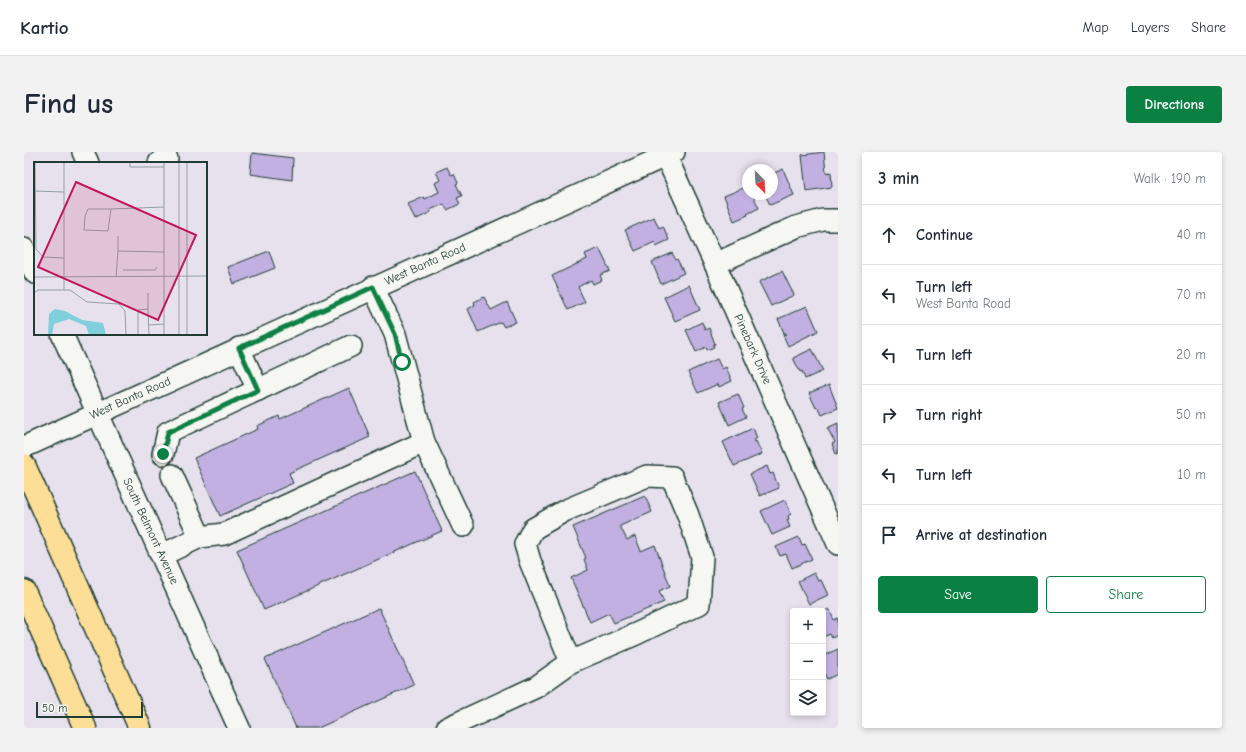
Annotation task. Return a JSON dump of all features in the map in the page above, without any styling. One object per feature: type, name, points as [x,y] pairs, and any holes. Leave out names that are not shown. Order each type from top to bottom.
[{"type":"highway","points":[[28,475],[140,728]]},
{"type":"highway","points":[[24,591],[85,728]]},
{"type":"street","points":[[83,152],[88,162]]},
{"type":"street","points":[[162,162],[167,159],[164,152]]},
{"type":"street","name":"Pinebark Drive","points":[[668,153],[838,544]]},
{"type":"street","name":"West Banta Road","points":[[24,447],[668,153]]},
{"type":"street","points":[[715,264],[796,227],[824,220],[838,220]]},
{"type":"street","points":[[24,249],[34,272]]},
{"type":"street","points":[[373,287],[395,334],[424,442],[463,526]]},
{"type":"street","name":"South Belmont Avenue","points":[[62,335],[239,728]]},
{"type":"street","points":[[163,454],[168,432],[351,346]]},
{"type":"street","points":[[239,348],[258,390]]},
{"type":"street","points":[[162,555],[200,537],[224,534],[424,442]]},
{"type":"street","points":[[172,475],[200,537]]},
{"type":"street","points":[[447,728],[536,687],[571,662],[636,634],[699,604],[702,557],[688,515],[672,477],[647,476],[564,511],[532,529],[526,544],[529,555],[571,662]]},
{"type":"building","points":[[824,152],[826,173],[831,172],[832,187],[806,191],[802,155]]},
{"type":"building","points":[[252,153],[293,158],[292,180],[250,174]]},
{"type":"building","points":[[447,167],[451,175],[454,174],[458,183],[456,184],[462,196],[457,198],[460,204],[447,210],[444,204],[430,210],[431,212],[415,220],[408,204],[424,197],[425,199],[439,192],[435,183],[440,180],[436,172]]},
{"type":"building","points":[[783,169],[794,195],[770,205],[768,200],[778,200],[778,171]]},
{"type":"building","points":[[742,188],[742,200],[755,200],[759,208],[734,221],[724,196]]},
{"type":"building","points":[[654,217],[659,228],[663,226],[669,240],[656,246],[655,242],[635,251],[625,230]]},
{"type":"building","points":[[599,248],[610,271],[600,275],[602,280],[593,284],[591,280],[578,287],[585,302],[568,310],[552,276],[587,259],[585,254]]},
{"type":"building","points":[[269,251],[275,268],[234,284],[228,267]]},
{"type":"building","points":[[672,253],[676,260],[677,259],[684,273],[661,284],[652,262]]},
{"type":"building","points":[[782,271],[794,295],[771,306],[759,282]]},
{"type":"building","points":[[689,285],[700,310],[675,321],[664,297]]},
{"type":"building","points":[[484,297],[491,310],[507,302],[516,322],[504,327],[501,322],[478,332],[468,309],[475,305],[474,302]]},
{"type":"building","points":[[807,306],[818,331],[788,346],[783,335],[786,333],[784,333],[778,319]]},
{"type":"building","points":[[702,322],[705,330],[709,328],[715,344],[713,345],[714,347],[707,350],[706,347],[696,352],[686,330]]},
{"type":"building","points":[[812,349],[823,371],[805,379],[802,371],[800,372],[793,358]]},
{"type":"building","points":[[717,359],[722,369],[726,367],[732,381],[719,387],[718,384],[698,393],[688,372]]},
{"type":"building","points":[[829,385],[838,408],[822,415],[818,407],[816,408],[809,393]]},
{"type":"building","points":[[349,388],[370,437],[289,473],[293,483],[220,516],[194,458],[258,429],[257,426],[279,416],[280,419]]},
{"type":"building","points":[[738,394],[746,417],[729,425],[719,402]]},
{"type":"building","points":[[838,423],[838,453],[836,454],[832,444],[835,442],[827,428]]},
{"type":"building","points":[[753,428],[757,438],[754,442],[756,441],[762,454],[734,466],[723,442]]},
{"type":"building","points":[[767,466],[770,474],[773,473],[779,488],[760,496],[750,474]]},
{"type":"building","points":[[415,471],[442,531],[264,610],[237,550]]},
{"type":"building","points":[[645,496],[652,512],[620,526],[627,540],[635,536],[641,551],[655,545],[670,586],[659,591],[664,602],[614,623],[609,613],[590,622],[571,578],[588,570],[584,559],[586,558],[573,527]]},
{"type":"building","points":[[785,500],[791,514],[788,516],[789,519],[787,520],[790,527],[772,535],[761,511]]},
{"type":"building","points":[[799,537],[802,545],[805,544],[812,559],[792,568],[786,554],[780,556],[776,547]]},
{"type":"building","points":[[814,573],[818,581],[821,580],[828,595],[809,604],[798,581]]},
{"type":"building","points":[[379,608],[414,685],[318,728],[296,728],[265,659]]},
{"type":"building","points":[[829,609],[834,620],[838,618],[838,635],[832,638],[830,634],[826,636],[826,610]]},
{"type":"building","points":[[838,649],[838,674],[827,679],[826,677],[826,655]]},
{"type":"route","points":[[163,454],[168,432],[258,390],[239,348],[373,287],[395,334],[402,362]]}]
